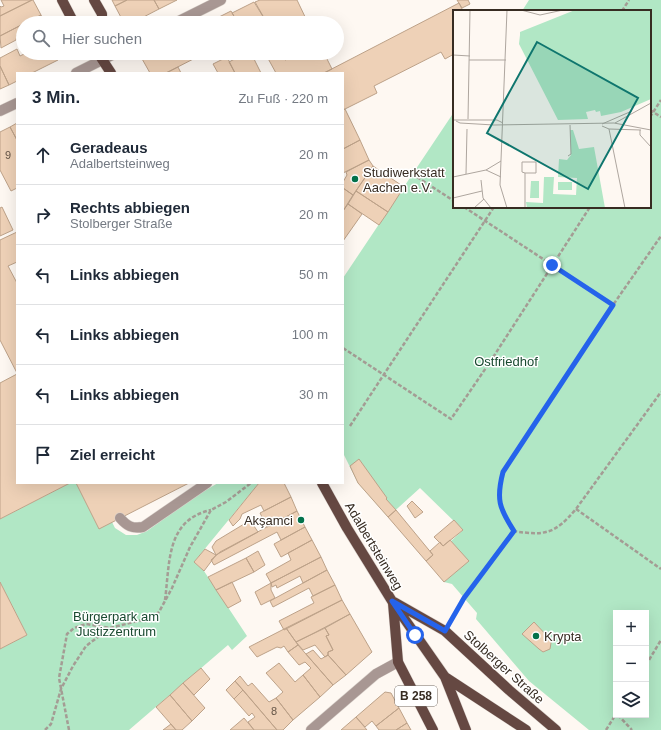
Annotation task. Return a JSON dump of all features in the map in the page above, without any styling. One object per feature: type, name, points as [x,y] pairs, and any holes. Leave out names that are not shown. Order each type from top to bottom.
[{"type":"main road","points":[[62,0],[70,16]]},
{"type":"main road","points":[[94,0],[102,16]]},
{"type":"main road","points":[[104,60],[110,72]]},
{"type":"main road","name":"Adalbertsteinweg","points":[[323,484],[347,528],[392,601],[427,654],[445,677],[466,730]]},
{"type":"main road","name":"Adalbertsteinweg","points":[[392,601],[398,662],[433,730]]},
{"type":"main road","name":"Stolberger Straße","points":[[392,601],[445,631],[509,690],[556,730]]},
{"type":"main road","points":[[445,677],[526,730]]},
{"type":"street","points":[[189,16],[221,0]]},
{"type":"street","points":[[77,72],[95,60]]},
{"type":"street","points":[[0,111],[16,103]]},
{"type":"street","points":[[120,518],[126,526],[143,528],[206,484]]},
{"type":"street","points":[[311,730],[376,674],[398,662]]},
{"type":"path","points":[[623,10],[629,0]]},
{"type":"path","points":[[651,115],[661,100]]},
{"type":"path","points":[[653,112],[661,117]]},
{"type":"path","points":[[417,177],[453,200]]},
{"type":"path","points":[[466,208],[613,305]]},
{"type":"path","points":[[350,426],[493,208]]},
{"type":"path","points":[[344,349],[451,419],[490,362],[589,208]]},
{"type":"path","points":[[661,236],[613,305],[503,472],[499,489],[499,499],[502,513],[514,531],[529,533],[553,530],[563,524],[576,509],[661,392]]},
{"type":"path","points":[[165,602],[172,546],[183,524],[197,513],[211,510],[226,502],[250,484]]},
{"type":"path","points":[[576,509],[661,569]]},
{"type":"path","points":[[45,730],[51,724],[61,689],[86,646],[110,628],[150,618],[159,612],[190,547],[211,510]]},
{"type":"path","points":[[445,631],[464,598],[514,531]]},
{"type":"path","points":[[69,730],[61,689],[60,668],[67,634],[74,628],[86,624],[110,628]]},
{"type":"path","points":[[649,660],[661,640]]},
{"type":"path","points":[[606,730],[614,718]]},
{"type":"path","points":[[621,718],[632,730]]},
{"type":"green space","name":"Ostfriedhof","points":[[529,0],[661,0],[661,730],[589,730],[529,681],[476,619],[477,613],[452,584],[444,582],[468,561],[451,541],[463,530],[420,488],[388,517],[358,483],[344,455],[344,277],[453,113],[453,208],[651,208],[651,10],[523,10]]},
{"type":"green space","name":"Bürgerpark am Justizzentrum","points":[[68,484],[77,484],[99,528],[112,522],[115,528],[126,535],[137,535],[147,531],[194,497],[216,484],[258,484],[194,562],[204,571],[247,636],[232,650],[228,645],[129,730],[0,730],[0,649],[27,635],[0,582],[0,519]]},
{"type":"building","points":[[1,0],[32,0],[0,16],[0,6],[4,6]]},
{"type":"building","points":[[32,0],[41,15],[16,16],[16,28],[0,36],[0,16]]},
{"type":"building","points":[[112,0],[127,0],[115,6]]},
{"type":"building","points":[[127,0],[154,0],[159,9],[146,16],[120,16],[115,6]]},
{"type":"building","points":[[154,0],[177,0],[159,9]]},
{"type":"building","points":[[260,0],[297,0],[305,16],[263,16],[255,2]]},
{"type":"building","points":[[457,0],[468,0],[470,4],[462,8]]},
{"type":"building","points":[[254,2],[263,16],[234,16],[232,13]]},
{"type":"building","points":[[459,3],[462,10],[453,10],[453,55],[445,59],[441,52],[374,86],[377,93],[344,110],[344,72],[326,72]]},
{"type":"building","points":[[231,11],[234,16],[221,16]]},
{"type":"building","points":[[16,28],[16,40],[1,48],[0,36]]},
{"type":"building","points":[[16,50],[16,60],[58,60],[34,72],[16,72],[16,82],[9,85],[0,66],[0,58]]},
{"type":"building","points":[[143,60],[191,60],[168,72],[149,72]]},
{"type":"building","points":[[221,60],[228,60],[234,72],[217,72],[213,64]]},
{"type":"building","points":[[233,60],[254,60],[260,72],[234,72],[229,62]]},
{"type":"building","points":[[269,60],[328,60],[332,69],[326,72],[275,72]]},
{"type":"building","points":[[0,66],[9,85],[0,89]]},
{"type":"building","points":[[178,67],[180,72],[168,72]]},
{"type":"building","points":[[344,110],[360,140],[344,148]]},
{"type":"building","points":[[16,124],[16,138],[10,127]]},
{"type":"building","points":[[10,127],[16,138],[16,188],[11,191],[0,170],[0,132]]},
{"type":"building","points":[[360,140],[369,160],[344,172],[344,148]]},
{"type":"building","name":"Studiwerkstatt Aachen e.V.","points":[[369,160],[373,166],[353,195],[344,189],[344,180],[347,175],[346,172]]},
{"type":"building","points":[[373,166],[404,187],[388,212],[356,191]]},
{"type":"building","points":[[344,189],[353,195],[344,209]]},
{"type":"building","points":[[356,191],[388,212],[379,225],[348,204]]},
{"type":"building","points":[[348,204],[362,214],[344,240],[344,210]]},
{"type":"building","points":[[2,207],[13,230],[0,236],[0,208]]},
{"type":"building","points":[[16,232],[16,262],[8,266],[16,281],[16,371],[0,340],[0,240]]},
{"type":"building","points":[[16,375],[16,484],[68,484],[0,519],[0,383]]},
{"type":"building","points":[[359,459],[387,498],[386,499],[396,510],[388,517],[358,483],[350,466]]},
{"type":"building","points":[[76,484],[187,484],[99,529]]},
{"type":"building","points":[[258,484],[284,484],[291,497],[264,511],[261,505],[242,514],[240,519],[233,526],[229,520]]},
{"type":"building","points":[[291,497],[297,511],[267,527],[260,513]]},
{"type":"building","points":[[412,501],[423,512],[415,518],[407,506]]},
{"type":"building","points":[[396,510],[433,555],[426,561],[388,517]]},
{"type":"building","points":[[297,511],[305,527],[281,540],[277,532],[214,565],[211,560],[220,552]]},
{"type":"building","points":[[454,520],[463,530],[443,546],[434,537]]},
{"type":"building","points":[[249,521],[258,532],[216,555],[212,547],[216,541]]},
{"type":"building","points":[[305,527],[312,540],[281,557],[274,544]]},
{"type":"building","points":[[312,540],[321,557],[271,583],[266,574],[291,560],[288,553]]},
{"type":"building","points":[[450,540],[469,561],[444,582],[426,561],[433,555],[430,551],[440,542],[443,546]]},
{"type":"building","points":[[205,549],[216,555],[204,571],[194,562]]},
{"type":"building","points":[[258,551],[265,565],[254,572],[246,558]]},
{"type":"building","points":[[321,557],[327,570],[303,583],[300,576],[277,588],[276,585],[272,587],[271,583]]},
{"type":"building","points":[[246,558],[254,572],[216,590],[208,577]]},
{"type":"building","points":[[327,570],[335,585],[313,596],[309,588],[273,607],[270,601]]},
{"type":"building","points":[[0,582],[27,635],[0,649]]},
{"type":"building","points":[[232,582],[241,601],[228,608],[216,590]]},
{"type":"building","points":[[271,583],[271,590],[275,598],[261,605],[255,592]]},
{"type":"building","points":[[335,585],[342,600],[284,630],[279,621],[314,603],[311,597]]},
{"type":"building","points":[[342,600],[350,614],[296,642],[286,628]]},
{"type":"building","points":[[350,614],[372,652],[346,675],[328,655],[328,652],[333,650],[326,636],[329,635],[325,628]]},
{"type":"building","name":"Krypta","points":[[534,622],[549,638],[551,643],[550,649],[543,652],[522,634]]},
{"type":"building","points":[[286,628],[298,645],[288,652],[284,646],[281,648],[277,647],[257,657],[249,647]]},
{"type":"building","points":[[325,628],[329,635],[326,636],[333,650],[328,652],[328,655],[325,657],[315,645],[303,650],[296,642]]},
{"type":"building","points":[[298,645],[333,685],[320,697],[303,675],[311,668],[305,662],[299,665],[288,652]]},
{"type":"building","points":[[313,650],[321,659],[328,655],[346,675],[333,685],[306,654]]},
{"type":"building","points":[[279,663],[295,682],[303,675],[320,697],[293,720],[276,698],[283,692],[266,673]]},
{"type":"building","points":[[201,668],[210,679],[194,695],[183,683]]},
{"type":"building","points":[[240,676],[248,686],[252,683],[269,702],[276,698],[293,720],[283,730],[277,730],[235,681]]},
{"type":"building","points":[[235,681],[243,690],[234,699],[226,690]]},
{"type":"building","points":[[183,683],[205,708],[192,721],[170,695]]},
{"type":"building","points":[[243,690],[277,730],[254,730],[248,722],[255,717],[252,713],[249,716],[234,699]]},
{"type":"building","points":[[385,692],[391,693],[399,708],[376,726],[372,721],[365,727],[356,717]]},
{"type":"building","points":[[170,695],[192,721],[182,730],[176,730],[156,707]]},
{"type":"building","points":[[399,708],[407,723],[396,730],[379,730],[376,726]]},
{"type":"building","points":[[356,717],[367,730],[341,730]]},
{"type":"building","points":[[244,718],[254,730],[230,730]]},
{"type":"building","points":[[407,723],[411,730],[396,730]]},
{"type":"building","points":[[171,724],[176,730],[163,730]]},
{"type":"place","name":"Studiwerkstatt Aachen e.V.","points":[[355,179]]},
{"type":"place","name":"Akşamci","points":[[301,520]]},
{"type":"place","name":"Krypta","points":[[536,636]]},
{"type":"route","points":[[415,635],[392,601],[445,631],[464,598],[514,531],[502,513],[499,499],[499,489],[503,472],[613,305],[552,265]]}]
